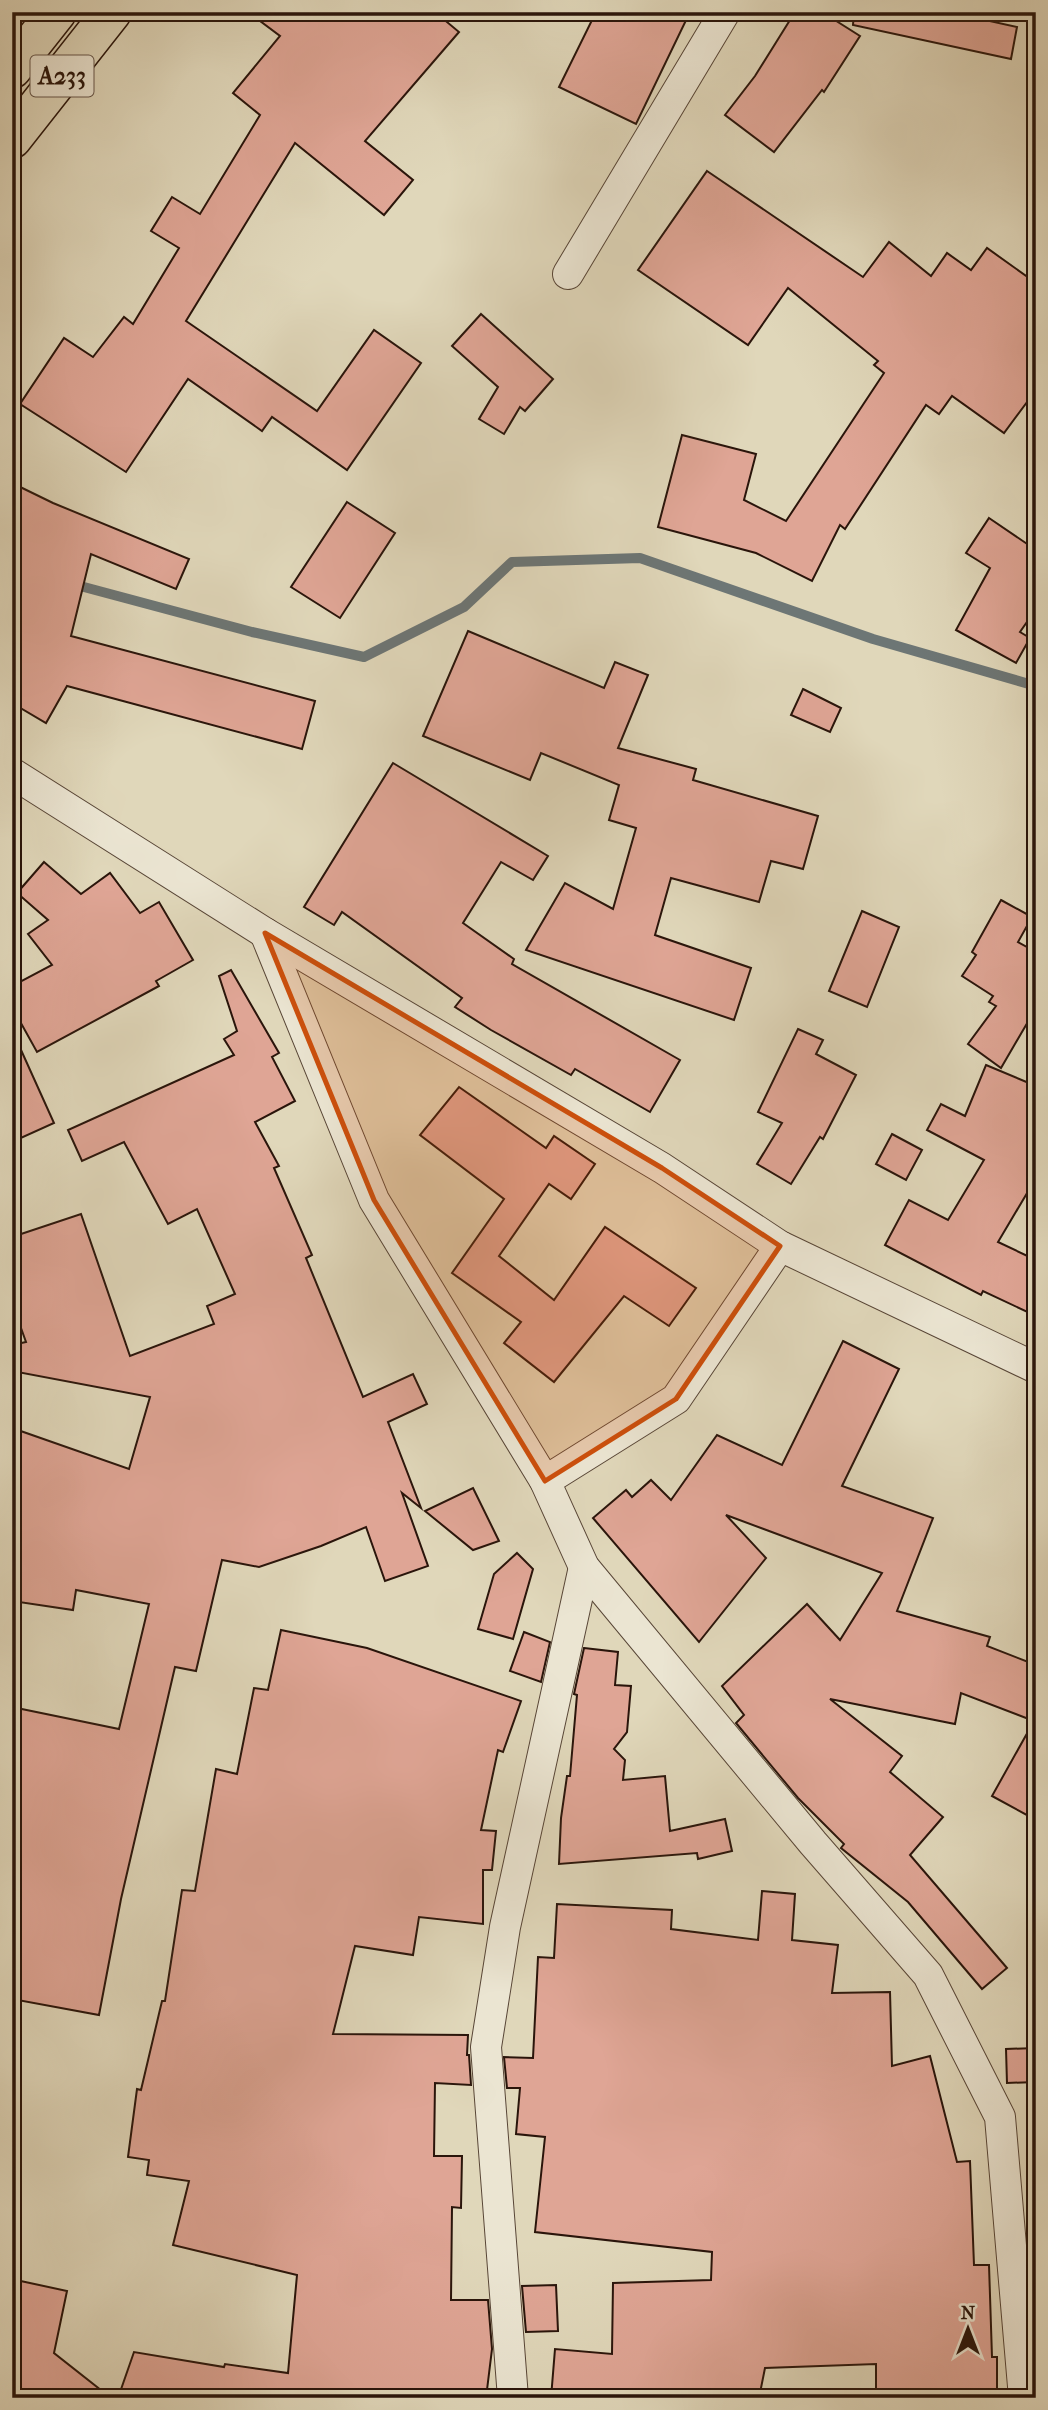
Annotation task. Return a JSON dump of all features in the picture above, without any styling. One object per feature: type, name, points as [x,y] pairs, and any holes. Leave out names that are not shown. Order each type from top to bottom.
[{"type":"highway","name":"A233","points":[[12,69],[57,12]]},
{"type":"highway","name":"A233","points":[[12,139],[112,12]]},
{"type":"street","points":[[568,274],[725,12]]},
{"type":"street","points":[[12,773],[265,933],[662,1168],[780,1246],[1036,1367]]},
{"type":"street","points":[[265,933],[374,1200],[545,1481],[584,1567],[813,1843],[929,1975],[1000,2117],[1024,2398]]},
{"type":"street","points":[[545,1481],[676,1399],[780,1246]]},
{"type":"street","points":[[513,2398],[486,2047],[505,1927],[584,1567]]},
{"type":"highlighted area","points":[[265,933],[662,1168],[780,1246],[676,1399],[545,1481],[374,1200]]},
{"type":"building","points":[[248,12],[435,12],[459,32],[365,141],[413,180],[384,215],[295,143],[186,321],[317,411],[374,330],[421,363],[347,470],[272,417],[262,431],[188,379],[126,472],[20,404],[64,338],[93,357],[124,317],[133,324],[179,248],[151,231],[172,197],[200,214],[260,115],[233,93],[280,36]]},
{"type":"building","points":[[596,12],[690,12],[636,124],[559,87]]},
{"type":"building","points":[[795,12],[822,12],[860,36],[824,92],[822,90],[774,152],[725,115],[755,76]]},
{"type":"building","points":[[854,12],[949,12],[1017,27],[1011,59],[853,25]]},
{"type":"building","points":[[707,171],[863,277],[889,242],[931,276],[947,253],[971,270],[987,248],[1036,283],[1036,390],[1004,433],[952,396],[939,414],[926,405],[845,529],[840,525],[812,581],[756,553],[658,527],[682,435],[756,454],[744,500],[786,521],[884,373],[874,365],[878,361],[788,288],[748,345],[638,270]]},
{"type":"building","points":[[481,314],[553,379],[525,411],[520,407],[504,434],[479,419],[498,387],[452,346]]},
{"type":"building","points":[[12,483],[53,503],[189,559],[176,589],[91,554],[71,636],[315,701],[302,749],[67,686],[46,723],[12,703]]},
{"type":"building","points":[[347,502],[395,533],[340,618],[291,587]]},
{"type":"building","points":[[989,518],[1036,550],[1036,609],[1020,632],[1030,638],[1016,663],[956,630],[990,568],[966,553]]},
{"type":"building","points":[[468,631],[604,688],[615,662],[648,675],[618,748],[696,769],[693,780],[818,816],[803,869],[771,861],[759,902],[671,878],[655,935],[751,968],[734,1020],[526,950],[565,883],[613,909],[636,828],[609,820],[619,785],[541,753],[530,780],[423,736]]},
{"type":"building","points":[[803,689],[841,708],[830,732],[791,715]]},
{"type":"building","points":[[393,763],[548,856],[533,880],[501,862],[463,923],[514,959],[512,964],[680,1060],[650,1112],[575,1069],[571,1075],[455,1007],[462,998],[342,912],[334,925],[304,907]]},
{"type":"building","points":[[44,862],[81,894],[110,873],[140,913],[159,902],[193,960],[156,981],[159,986],[37,1052],[12,1007],[12,986],[52,965],[28,934],[48,920],[17,893]]},
{"type":"building","points":[[1001,900],[1032,917],[1018,942],[1036,952],[1036,1008],[1001,1068],[968,1044],[996,1006],[989,1002],[993,996],[962,976],[976,955],[972,952]]},
{"type":"building","points":[[862,911],[899,927],[867,1007],[829,991]]},
{"type":"building","points":[[231,970],[279,1053],[272,1057],[295,1101],[255,1122],[279,1166],[274,1168],[312,1255],[306,1258],[363,1397],[413,1374],[427,1404],[388,1422],[421,1508],[402,1493],[428,1566],[385,1581],[366,1527],[259,1567],[222,1560],[196,1671],[175,1667],[121,1899],[99,2015],[12,1999],[12,1707],[119,1729],[149,1604],[76,1590],[73,1610],[12,1601],[12,1428],[129,1469],[150,1397],[12,1371],[12,1345],[26,1342],[12,1303],[12,1237],[81,1214],[130,1356],[214,1324],[207,1306],[235,1294],[197,1209],[168,1224],[124,1142],[82,1161],[68,1130],[234,1055],[224,1039],[237,1031],[219,976]]},
{"type":"building","points":[[798,1029],[823,1040],[816,1054],[856,1075],[823,1139],[820,1137],[791,1184],[757,1164],[782,1123],[758,1112]]},
{"type":"building","points":[[12,1030],[54,1123],[12,1142]]},
{"type":"building","points":[[986,1065],[1036,1086],[1036,1178],[998,1242],[1036,1260],[1036,1316],[983,1291],[981,1295],[885,1245],[909,1200],[948,1220],[984,1160],[927,1130],[941,1104],[965,1116]]},
{"type":"building","points":[[459,1087],[546,1148],[554,1136],[595,1164],[571,1199],[549,1184],[499,1256],[554,1300],[605,1227],[696,1288],[669,1326],[624,1296],[554,1382],[504,1343],[521,1322],[452,1273],[504,1199],[420,1135]]},
{"type":"building","points":[[892,1134],[922,1150],[906,1180],[876,1164]]},
{"type":"building","points":[[843,1341],[899,1369],[842,1486],[933,1518],[897,1611],[990,1637],[987,1646],[1036,1665],[1036,1820],[992,1796],[1034,1721],[961,1693],[955,1724],[830,1699],[902,1756],[890,1772],[943,1817],[910,1855],[1007,1968],[982,1989],[908,1902],[841,1848],[844,1844],[798,1798],[736,1723],[744,1715],[722,1686],[807,1604],[840,1640],[882,1573],[726,1515],[766,1558],[699,1642],[593,1518],[626,1490],[632,1497],[651,1480],[671,1500],[717,1435],[782,1465]]},
{"type":"building","points":[[473,1488],[499,1541],[473,1550],[425,1511]]},
{"type":"building","points":[[517,1553],[533,1569],[513,1639],[478,1629],[494,1574]]},
{"type":"building","points":[[281,1630],[367,1648],[521,1701],[503,1752],[498,1750],[481,1830],[496,1831],[492,1870],[483,1870],[483,1924],[419,1917],[413,1955],[355,1946],[333,2034],[468,2035],[467,2055],[471,2085],[435,2083],[434,2156],[462,2156],[461,2208],[452,2207],[451,2300],[488,2300],[492,2349],[486,2398],[118,2398],[134,2352],[224,2367],[225,2364],[288,2373],[297,2275],[173,2245],[189,2181],[147,2175],[149,2160],[128,2157],[137,2089],[141,2090],[162,2001],[165,2001],[182,1890],[195,1891],[216,1769],[237,1774],[254,1688],[268,1690]]},
{"type":"building","points":[[524,1632],[550,1642],[541,1682],[510,1671]]},
{"type":"building","points":[[584,1648],[618,1652],[615,1685],[631,1686],[627,1732],[614,1749],[625,1760],[623,1780],[665,1776],[670,1831],[725,1819],[732,1851],[698,1859],[697,1853],[559,1864],[561,1818],[567,1776],[570,1776],[577,1695],[574,1694]]},
{"type":"building","points":[[762,1891],[795,1894],[792,1940],[838,1945],[832,1993],[890,1992],[892,2066],[930,2056],[957,2162],[970,2161],[974,2265],[989,2265],[992,2357],[997,2357],[997,2398],[876,2398],[876,2364],[765,2368],[759,2398],[551,2398],[555,2349],[612,2354],[613,2283],[711,2280],[712,2252],[535,2232],[545,2137],[516,2134],[520,2088],[507,2088],[504,2057],[533,2058],[538,1957],[554,1958],[557,1904],[672,1910],[671,1929],[758,1940]]},
{"type":"building","points":[[1036,2048],[1036,2082],[1007,2083],[1006,2049]]},
{"type":"building","points":[[16,2280],[67,2291],[54,2353],[111,2398],[12,2398],[12,2298]]},
{"type":"building","points":[[556,2285],[558,2331],[526,2332],[522,2286]]},
{"type":"waterway","points":[[69,583],[252,632],[364,657],[464,607],[512,562],[640,558],[873,639],[1036,686]]}]
